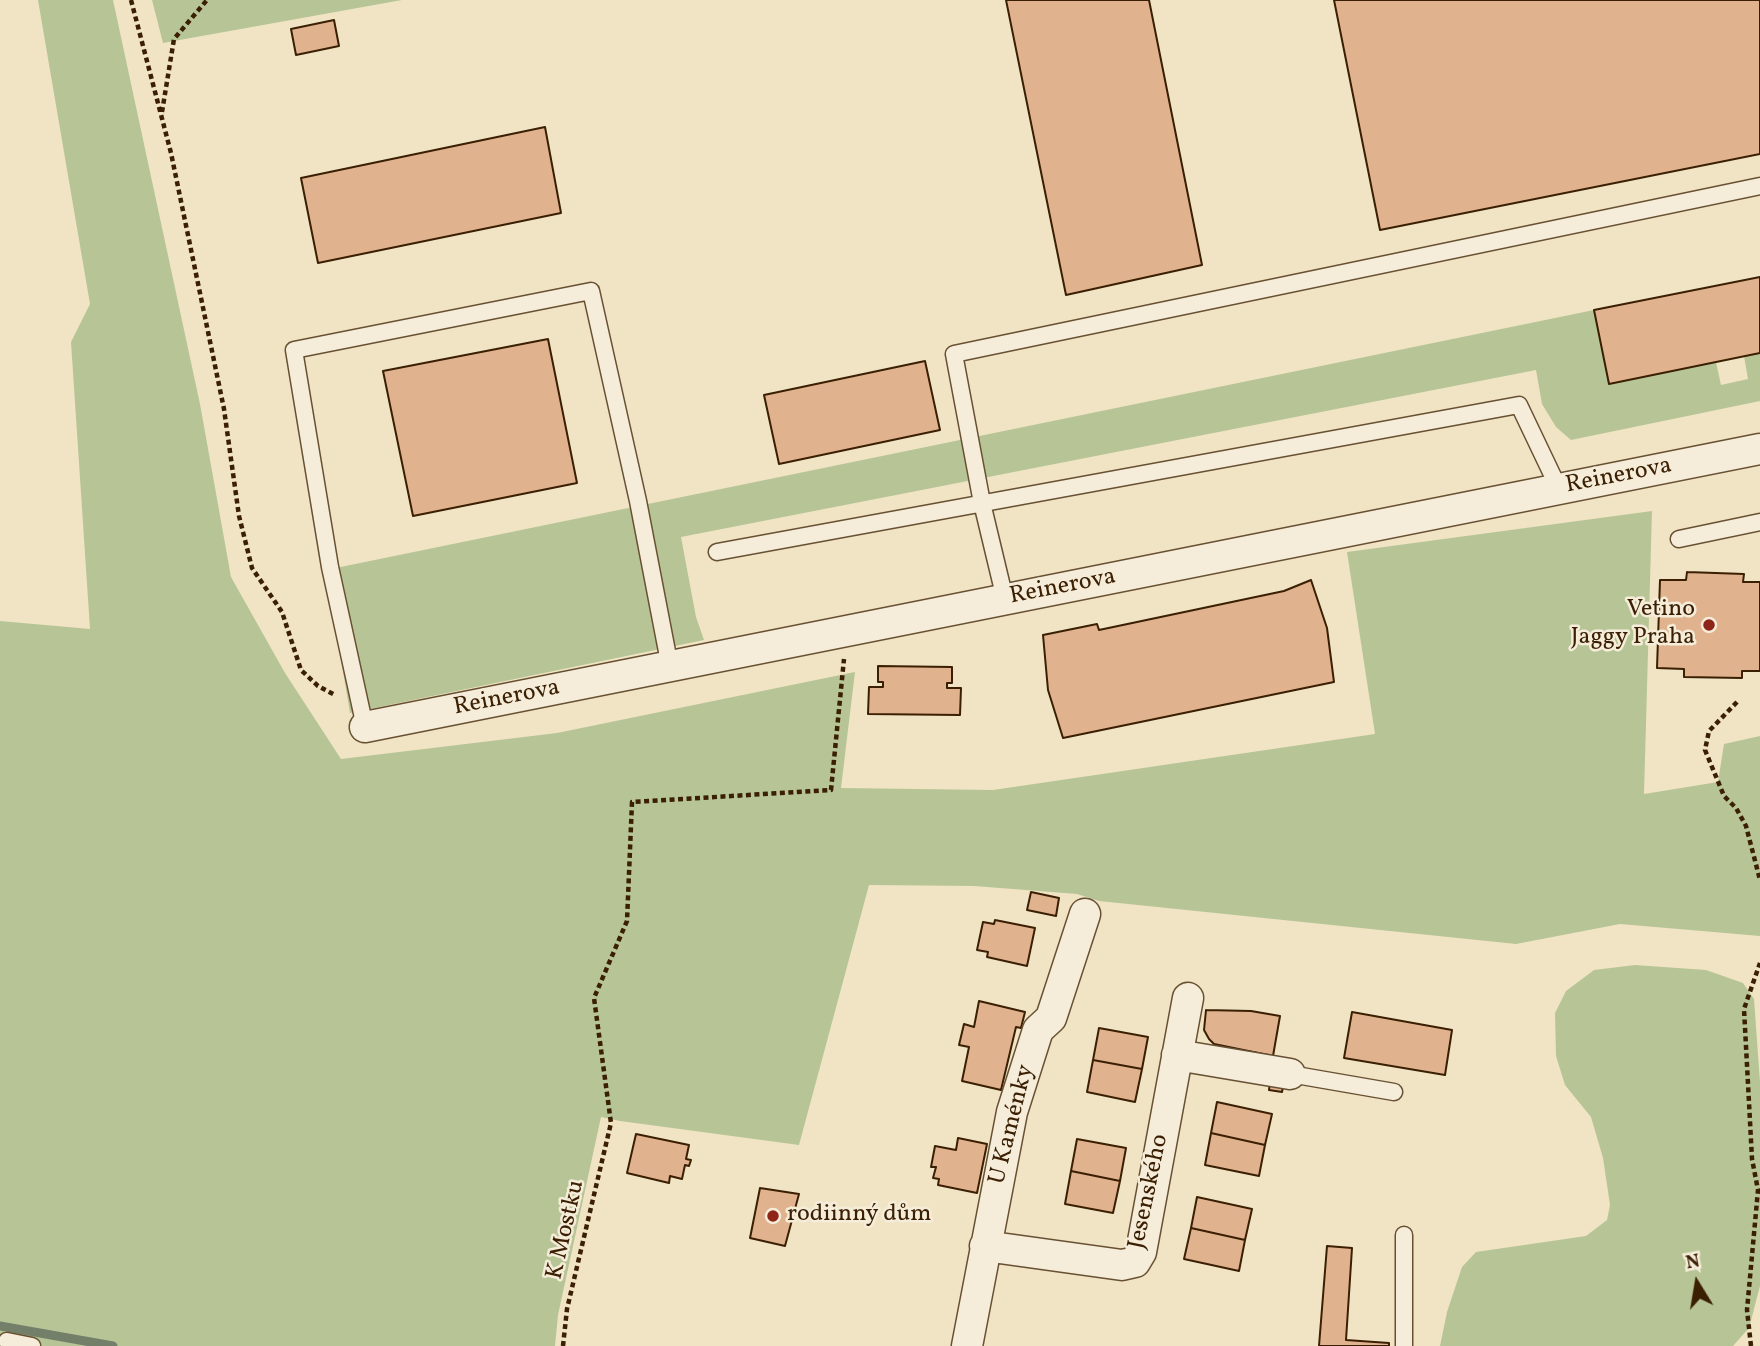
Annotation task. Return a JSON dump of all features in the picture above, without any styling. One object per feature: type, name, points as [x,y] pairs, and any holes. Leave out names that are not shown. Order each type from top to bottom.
[{"type":"street","name":"Reinerova","points":[[363,717],[670,667],[1760,449]]},
{"type":"street","name":"U Kaménky","points":[[967,1346],[1012,1112],[1038,1030],[1051,1018],[1085,914]]},
{"type":"street","name":"Jesenského","points":[[985,1246],[1122,1265],[1135,1262],[1141,1252],[1188,998]]},
{"type":"street","points":[[1177,1055],[1290,1074]]},
{"type":"lane","points":[[1005,599],[982,503],[954,354],[1760,186]]},
{"type":"lane","points":[[363,717],[330,567],[294,350],[591,291],[638,501],[670,667]]},
{"type":"lane","points":[[717,552],[1519,405],[1559,489]]},
{"type":"lane","points":[[1679,539],[1760,522]]},
{"type":"lane","points":[[1290,1074],[1394,1092]]},
{"type":"lane","points":[[1404,1235],[1404,1346]]},
{"type":"lane","points":[[7,1341],[32,1346]]},
{"type":"path","points":[[131,0],[161,117],[224,409],[239,516],[252,568],[282,612],[301,670],[318,686],[363,717]]},
{"type":"path","points":[[161,117],[174,39],[207,0]]},
{"type":"path","name":"K Mostku","points":[[563,1346],[566,1309],[611,1123],[594,998],[627,921],[632,802],[831,790],[847,631]]},
{"type":"path","points":[[1737,702],[1709,731],[1705,750],[1724,796],[1736,808],[1746,826],[1760,880]]},
{"type":"path","points":[[1751,1346],[1747,1310],[1758,1190],[1752,1159],[1744,1009],[1760,963]]},
{"type":"green space","points":[[38,0],[113,0],[200,404],[231,577],[285,673],[341,759],[557,733],[855,672],[841,788],[993,790],[1375,734],[1347,552],[1652,511],[1644,794],[1718,782],[1724,744],[1760,736],[1760,936],[1620,924],[1516,944],[1099,901],[1077,894],[974,886],[869,885],[799,1145],[601,1117],[558,1315],[555,1346],[39,1346],[0,1335],[0,621],[90,629],[71,342],[90,304]]},
{"type":"green space","points":[[152,0],[402,0],[163,43]]},
{"type":"green space","points":[[1594,310],[1609,383],[1716,362],[1721,385],[1748,379],[1744,356],[1760,353],[1760,401],[1571,440],[1556,427],[1542,404],[1536,370],[681,537],[696,617],[704,640],[350,713],[326,570]]},
{"type":"green space","points":[[1635,965],[1706,970],[1743,983],[1754,999],[1760,1082],[1760,1286],[1749,1328],[1733,1346],[1440,1346],[1447,1312],[1462,1267],[1476,1252],[1586,1236],[1607,1220],[1610,1205],[1603,1158],[1591,1117],[1565,1085],[1556,1056],[1555,1013],[1566,991],[1594,970]]},
{"type":"building","points":[[1006,0],[1149,0],[1202,265],[1066,295]]},
{"type":"building","points":[[1334,0],[1760,0],[1760,154],[1380,230]]},
{"type":"building","points":[[334,20],[339,46],[296,55],[291,29]]},
{"type":"building","points":[[545,127],[561,213],[318,263],[301,178]]},
{"type":"building","points":[[1760,277],[1760,353],[1609,384],[1594,310]]},
{"type":"building","points":[[548,339],[577,483],[413,516],[383,371]]},
{"type":"building","points":[[925,361],[940,430],[779,464],[764,395]]},
{"type":"building","name":"Vetino Jaggy Praha","points":[[1687,572],[1744,574],[1743,582],[1760,582],[1760,671],[1742,671],[1742,678],[1684,677],[1684,669],[1657,668],[1660,580],[1686,580]]},
{"type":"building","points":[[1311,580],[1327,628],[1334,682],[1063,738],[1048,690],[1043,635],[1097,624],[1099,630],[1284,591]]},
{"type":"building","points":[[878,666],[952,667],[952,683],[947,683],[947,688],[961,688],[960,715],[868,714],[869,687],[883,687],[883,682],[878,682]]},
{"type":"building","points":[[1031,892],[1059,898],[1056,916],[1027,910]]},
{"type":"building","points":[[995,920],[1035,928],[1027,966],[987,957],[988,952],[977,950],[983,922],[994,924]]},
{"type":"building","points":[[979,1001],[1025,1012],[1021,1028],[1016,1027],[1001,1090],[962,1081],[969,1047],[959,1045],[964,1024],[974,1027]]},
{"type":"building","points":[[1206,1010],[1251,1011],[1280,1016],[1273,1056],[1214,1044],[1204,1030]]},
{"type":"building","points":[[1352,1012],[1452,1030],[1445,1075],[1344,1058]]},
{"type":"building","points":[[1099,1028],[1148,1037],[1142,1069],[1093,1060]]},
{"type":"building","points":[[1093,1060],[1142,1069],[1135,1102],[1087,1092]]},
{"type":"building","points":[[1270,1080],[1284,1082],[1282,1092],[1269,1090]]},
{"type":"building","points":[[1217,1102],[1272,1114],[1265,1145],[1211,1133]]},
{"type":"building","points":[[1211,1133],[1265,1145],[1259,1176],[1205,1165]]},
{"type":"building","points":[[636,1134],[689,1145],[686,1159],[691,1160],[689,1166],[685,1165],[682,1179],[670,1176],[669,1183],[627,1173]]},
{"type":"building","points":[[958,1138],[987,1144],[977,1193],[938,1185],[939,1179],[933,1178],[936,1167],[931,1167],[935,1146],[956,1150]]},
{"type":"building","points":[[1077,1139],[1126,1148],[1120,1181],[1071,1171]]},
{"type":"building","points":[[1071,1171],[1120,1181],[1113,1213],[1065,1204]]},
{"type":"building","name":"rodiinný dům","points":[[760,1188],[799,1194],[785,1246],[750,1238]]},
{"type":"building","points":[[1197,1197],[1252,1209],[1245,1240],[1191,1228]]},
{"type":"building","points":[[1191,1228],[1245,1240],[1239,1271],[1184,1259]]},
{"type":"building","points":[[1327,1246],[1352,1248],[1346,1340],[1389,1343],[1389,1346],[1319,1346]]},
{"type":"waterway","points":[[0,1326],[113,1346]]},
{"type":"place","name":"Vetino Jaggy Praha","points":[[1709,625]]},
{"type":"place","name":"rodiinný dům","points":[[773,1216]]}]
